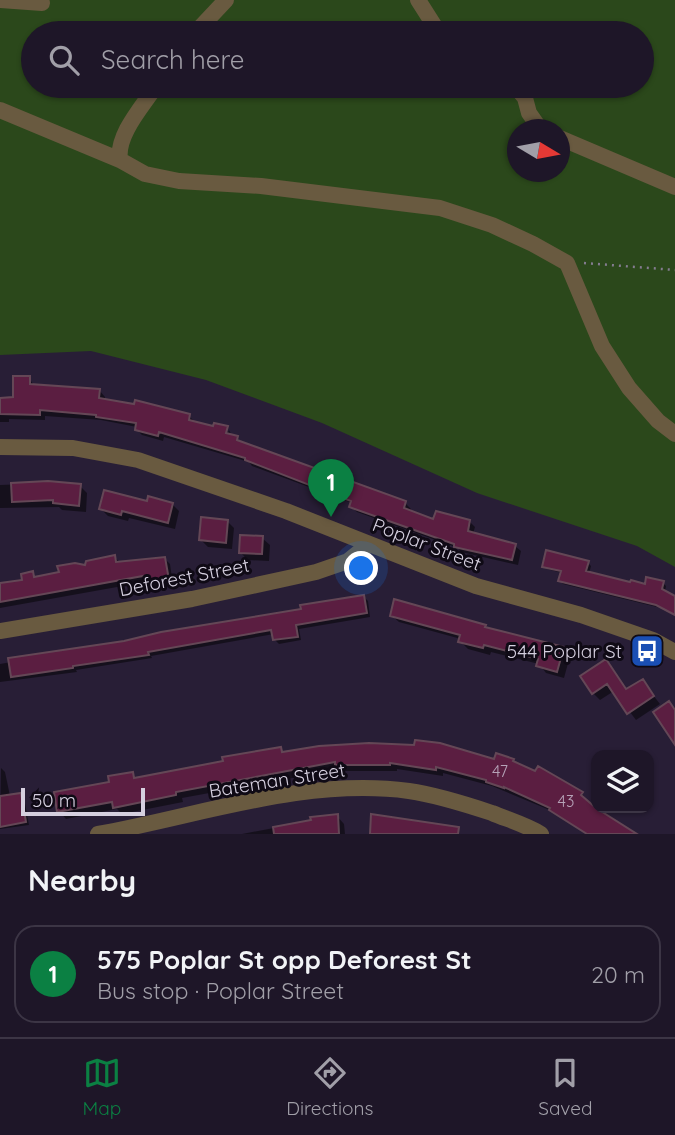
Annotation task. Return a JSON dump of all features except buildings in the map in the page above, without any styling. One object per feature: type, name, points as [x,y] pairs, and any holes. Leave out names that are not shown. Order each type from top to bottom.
[{"type":"street","points":[[0,0],[42,4]]},
{"type":"street","points":[[206,21],[226,0]]},
{"type":"street","points":[[418,0],[431,21]]},
{"type":"street","points":[[120,160],[118,149],[148,98]]},
{"type":"street","points":[[525,98],[533,119]]},
{"type":"street","points":[[0,110],[120,160],[145,174],[179,181],[261,186],[440,208],[492,225],[533,244],[567,263],[602,346],[629,388],[658,421],[675,434]]},
{"type":"street","points":[[570,143],[675,187]]},
{"type":"street","name":"Poplar Street","points":[[0,447],[73,448],[138,460],[286,511],[476,586],[580,615],[653,640],[675,652]]},
{"type":"street","name":"Deforest Street","points":[[0,631],[192,599],[316,572],[348,561],[369,544]]},
{"type":"street","name":"Bateman Street","points":[[97,834],[279,796],[352,788],[410,791],[464,803],[541,834]]},
{"type":"path","points":[[567,263],[675,270]]},
{"type":"green space","points":[[0,0],[675,0],[675,567],[637,546],[477,493],[322,423],[206,380],[91,351],[0,355]]},
{"type":"place","name":"575 Poplar St opp Deforest St","points":[[331,517]]},
{"type":"place","name":"544 Poplar St","points":[[647,651]]}]
